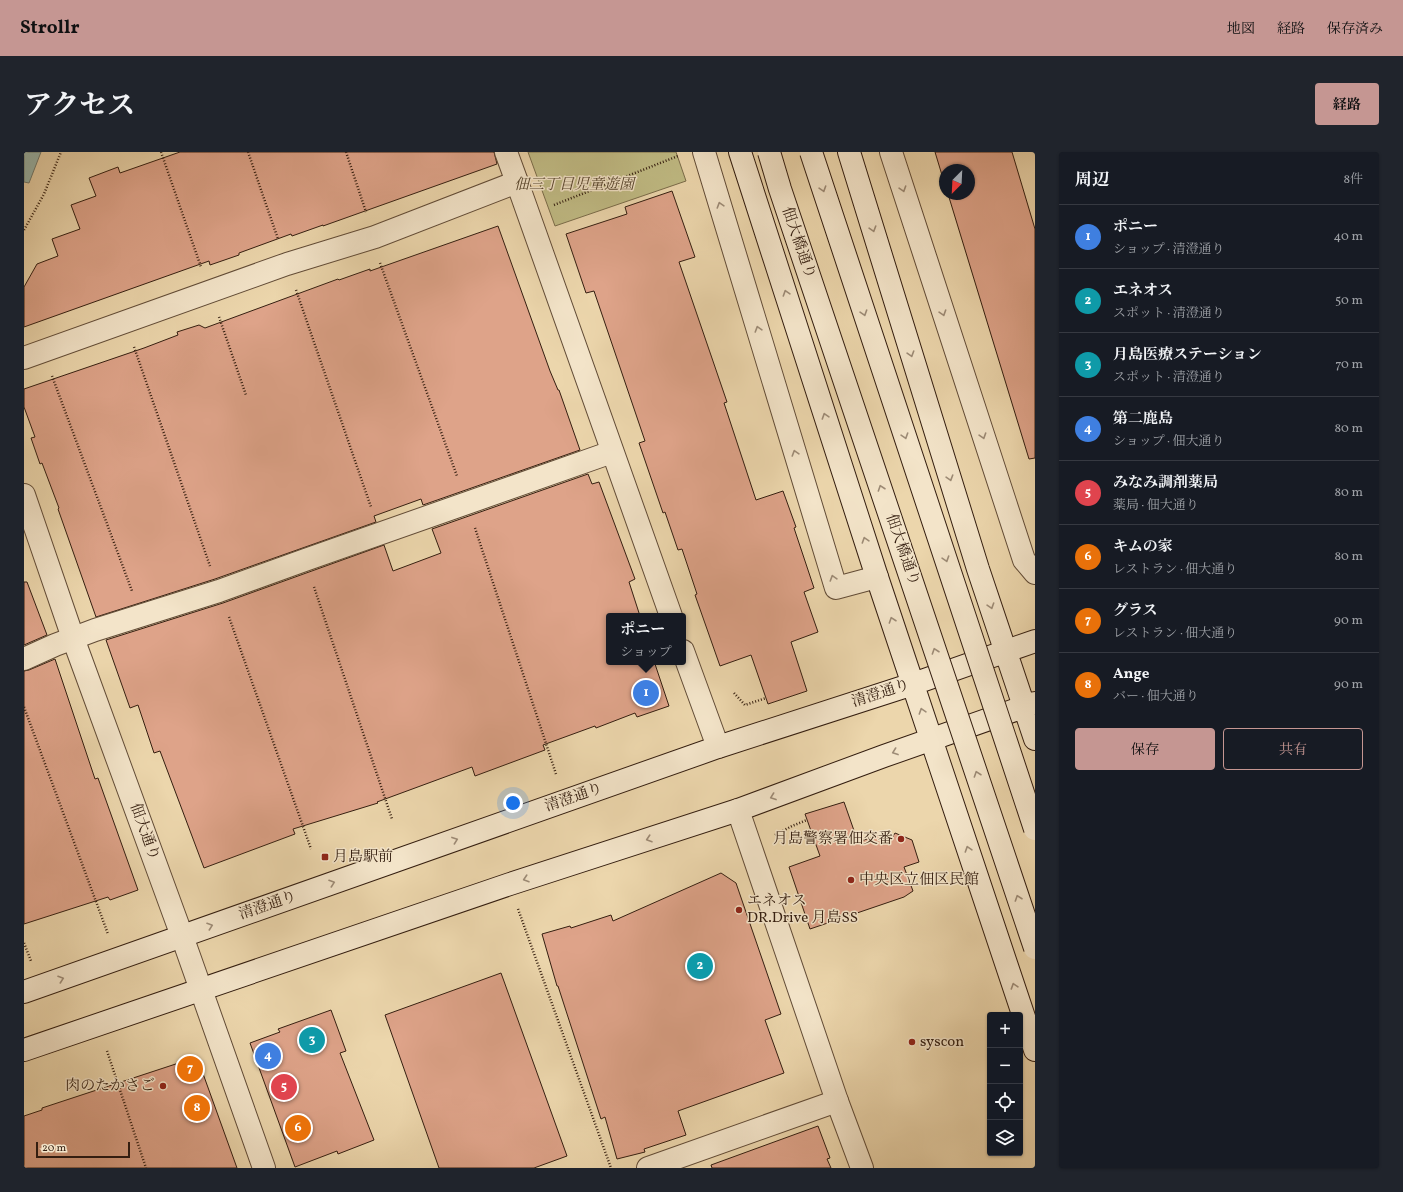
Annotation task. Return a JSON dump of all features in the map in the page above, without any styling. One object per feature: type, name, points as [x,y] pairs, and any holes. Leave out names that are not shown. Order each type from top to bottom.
[{"type":"main road","points":[[506,152],[669,613]]},
{"type":"main road","points":[[704,152],[836,588],[877,577]]},
{"type":"main road","points":[[740,152],[877,577],[1035,1050]]},
{"type":"main road","name":"佃大橋通り","points":[[769,152],[1035,948]]},
{"type":"main road","points":[[811,152],[1035,829]]},
{"type":"main road","points":[[849,152],[978,569],[1006,651],[1030,705],[1035,739]]},
{"type":"main road","points":[[891,152],[1024,560],[1035,573]]},
{"type":"main road","points":[[34,355],[287,264],[375,237],[517,182]]},
{"type":"main road","points":[[24,659],[73,638],[219,591],[612,452]]},
{"type":"main road","name":"佃大通り","points":[[24,495],[73,638],[182,936],[264,1168]]},
{"type":"main road","name":"清澄通り","points":[[24,992],[718,747],[913,684],[1035,641]]},
{"type":"main road","points":[[686,659],[718,747]]},
{"type":"main road","points":[[24,1050],[99,1023],[201,990],[510,884],[738,810],[931,739],[1030,705]]},
{"type":"main road","points":[[738,810],[837,1101],[862,1168]]},
{"type":"main road","points":[[648,1168],[837,1101]]},
{"type":"path","points":[[24,230],[44,194],[61,152]]},
{"type":"path","points":[[248,152],[380,534]]},
{"type":"path","points":[[553,205],[681,155]]},
{"type":"path","points":[[34,355],[141,616]]},
{"type":"path","points":[[305,560],[392,819]]},
{"type":"path","points":[[734,693],[745,705],[766,698]]},
{"type":"path","points":[[24,707],[117,959]]},
{"type":"path","points":[[774,836],[807,820]]},
{"type":"path","points":[[510,884],[611,1168]]},
{"type":"path","points":[[99,1023],[110,1065],[146,1168]]},
{"type":"green space","name":"佃三丁目児童遊園","points":[[528,152],[676,152],[686,181],[555,226]]},
{"type":"water","points":[[24,152],[41,152],[29,183],[24,182]]},
{"type":"building","points":[[180,152],[494,152],[497,164],[323,226],[292,236],[291,234],[210,265],[209,261],[24,327],[24,287],[37,264],[58,256],[52,239],[80,229],[71,205],[96,196],[89,178],[118,167],[120,173]]},
{"type":"building","points":[[935,152],[1012,152],[1035,229],[1035,458],[1029,459],[950,200],[975,200],[975,164],[939,165]]},
{"type":"building","points":[[672,191],[695,257],[679,262],[727,402],[724,403],[756,500],[783,491],[796,527],[794,528],[814,588],[804,592],[818,632],[791,642],[807,691],[768,704],[751,655],[720,666],[695,595],[697,594],[682,549],[678,550],[665,512],[663,513],[639,443],[645,441],[594,291],[586,293],[566,234],[627,214],[625,207]]},
{"type":"building","points":[[498,226],[580,450],[423,505],[421,499],[374,516],[376,522],[215,579],[96,617],[58,509],[59,508],[42,463],[40,464],[31,438],[35,437],[24,407],[24,389],[144,348],[178,335],[177,332],[199,325],[205,328],[338,279],[339,280],[370,269],[370,271]]},
{"type":"building","points":[[588,474],[592,484],[599,482],[635,579],[629,582],[639,613],[606,613],[606,665],[655,665],[669,706],[637,717],[635,713],[596,728],[595,726],[543,745],[545,750],[475,776],[472,767],[377,802],[378,803],[293,829],[295,834],[204,868],[160,751],[154,753],[138,705],[130,708],[106,640],[223,603],[384,545],[393,571],[441,553],[432,529]]},
{"type":"building","points":[[24,582],[27,582],[47,635],[24,645]]},
{"type":"building","points":[[55,659],[95,779],[98,778],[138,890],[110,900],[108,897],[24,924],[24,671]]},
{"type":"building","name":"中央区立佃区民館","points":[[844,802],[858,842],[879,835],[892,838],[895,833],[912,840],[919,862],[904,867],[913,891],[904,897],[810,929],[789,867],[820,856],[805,814]]},
{"type":"building","points":[[721,873],[736,883],[781,1014],[765,1020],[784,1073],[678,1111],[686,1135],[644,1149],[645,1152],[617,1159],[605,1117],[601,1119],[557,986],[542,934],[570,926],[571,928],[611,915],[613,921]]},
{"type":"building","points":[[501,973],[567,1156],[534,1168],[439,1168],[385,1015]]},
{"type":"building","points":[[331,1010],[346,1051],[340,1053],[374,1140],[338,1154],[337,1151],[295,1167],[250,1043],[280,1032],[278,1029]]},
{"type":"building","points":[[197,1057],[237,1168],[24,1168],[24,1116],[42,1110],[42,1108]]},
{"type":"building","points":[[818,1126],[830,1158],[827,1159],[831,1168],[712,1168],[711,1165]]},
{"type":"place","name":"ポニー","points":[[646,693]]},
{"type":"place","name":"月島警察署佃交番","points":[[901,839]]},
{"type":"place","name":"月島駅前","points":[[325,857]]},
{"type":"place","name":"中央区立佃区民館","points":[[851,880]]},
{"type":"place","name":"エネオス DR.Drive 月島SS","points":[[739,910]]},
{"type":"place","name":"エネオス","points":[[700,966]]},
{"type":"place","name":"月島医療ステーション","points":[[312,1040]]},
{"type":"place","name":"syscon","points":[[912,1042]]},
{"type":"place","name":"第二鹿島","points":[[268,1056]]},
{"type":"place","name":"グラス","points":[[190,1069]]},
{"type":"place","name":"肉のたかさご","points":[[163,1086]]},
{"type":"place","name":"みなみ調剤薬局","points":[[284,1087]]},
{"type":"place","name":"Ange","points":[[197,1108]]},
{"type":"place","name":"キムの家","points":[[298,1128]]}]
